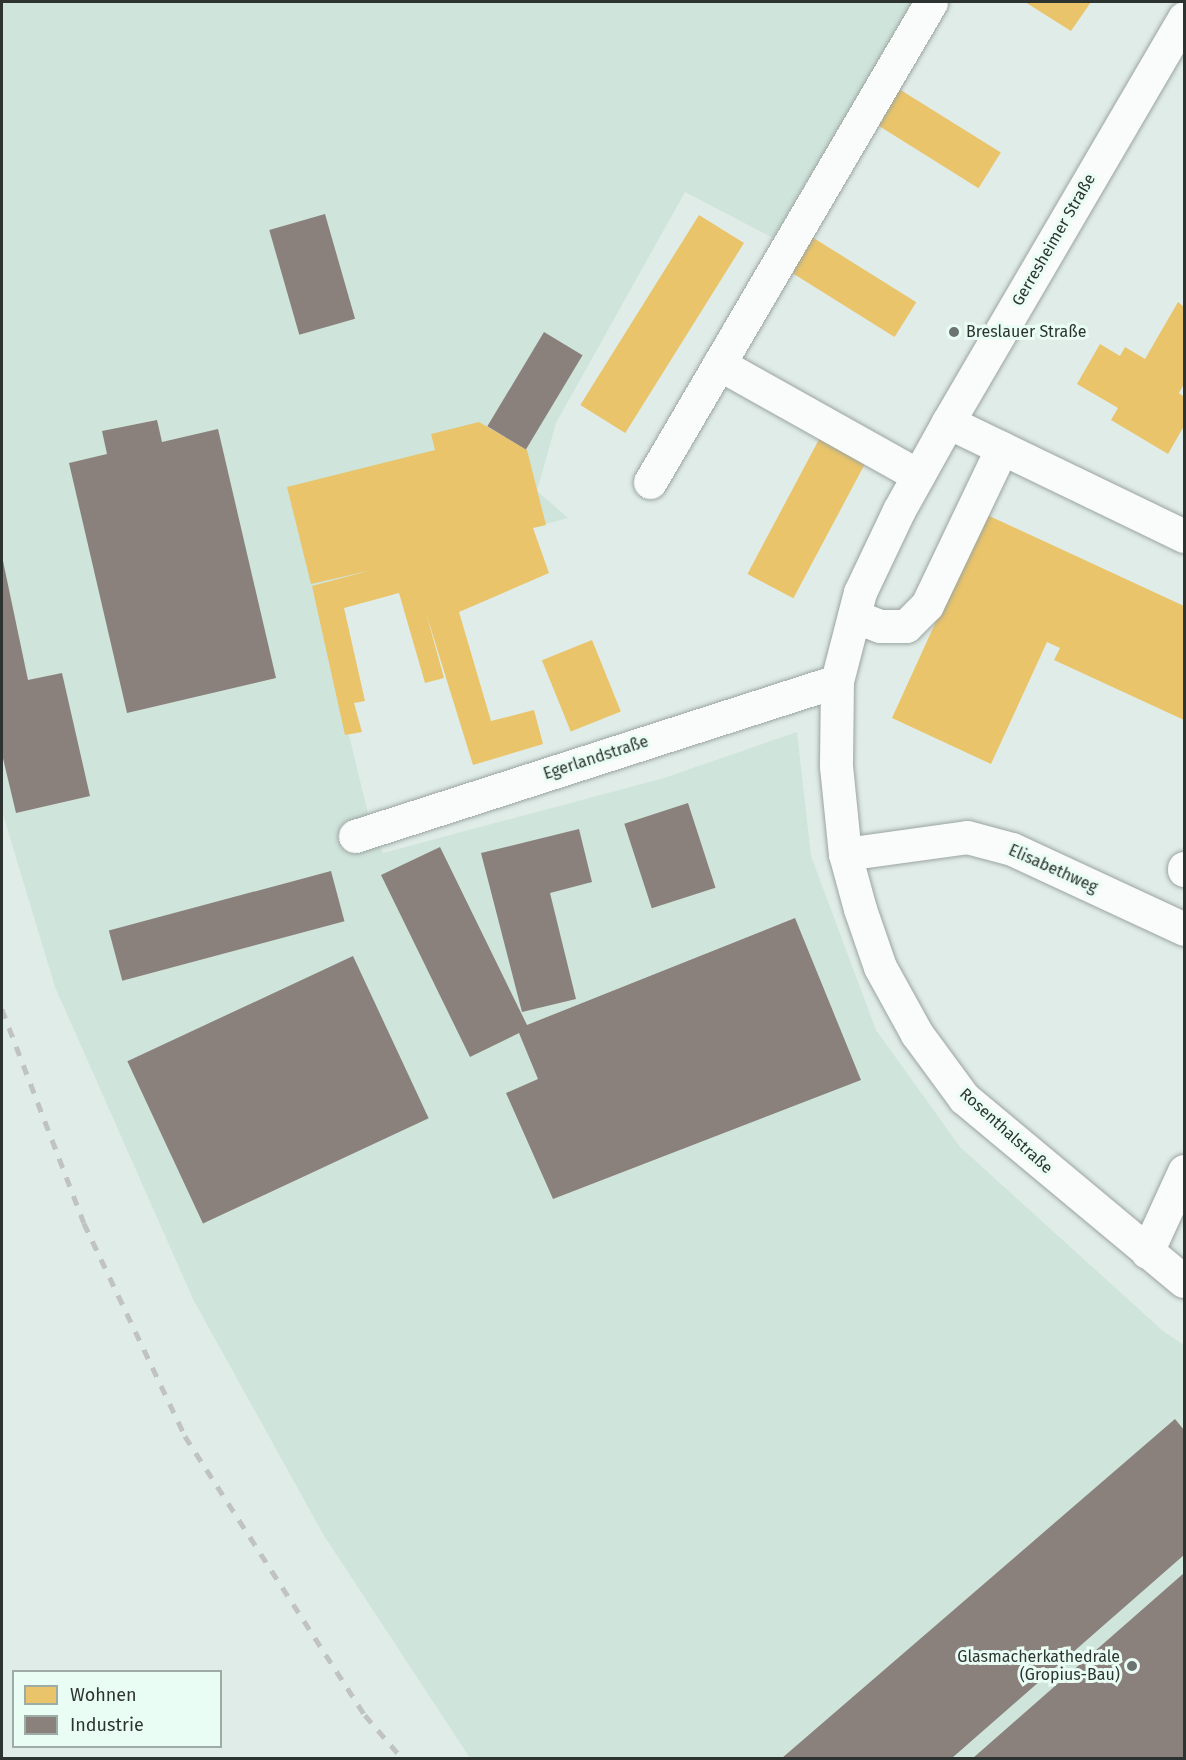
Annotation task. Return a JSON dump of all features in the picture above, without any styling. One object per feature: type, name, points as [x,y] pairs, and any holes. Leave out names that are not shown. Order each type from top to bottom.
[{"type":"street","points":[[650,482],[930,2]]},
{"type":"street","name":"Gerresheimer Straße","points":[[857,604],[918,475],[1185,18]]},
{"type":"street","points":[[719,364],[918,475]]},
{"type":"street","points":[[948,422],[1185,536]]},
{"type":"street","points":[[857,604],[880,626],[906,626],[927,605],[1002,448]]},
{"type":"street","name":"Rosenthalstraße","points":[[857,604],[837,681],[836,766],[845,854],[880,967],[917,1034],[964,1098],[1147,1252],[1185,1281]]},
{"type":"street","name":"Egerlandstraße","points":[[355,836],[837,681]]},
{"type":"street","name":"Elisabethweg","points":[[845,854],[967,837],[1012,849],[1185,929]]},
{"type":"street","points":[[1147,1252],[1185,1172]]},
{"type":"shaded area","points":[[2,2],[915,2],[773,238],[685,192],[556,423],[537,491],[568,518],[313,586],[368,814],[383,853],[664,778],[797,732],[811,856],[876,1030],[960,1147],[1163,1331],[1184,1345],[1184,1758],[470,1758],[323,1534],[194,1301],[55,987],[2,811]]},
{"type":"building: Wohnen","points":[[1025,2],[1091,2],[1071,31]]},
{"type":"building: Wohnen","points":[[899,89],[1001,153],[979,188],[877,125]]},
{"type":"building: Wohnen","points":[[699,215],[744,243],[625,433],[580,405]]},
{"type":"building: Wohnen","points":[[812,237],[916,302],[895,337],[790,272]]},
{"type":"building: Wohnen","points":[[1178,302],[1184,307],[1184,384],[1179,393],[1184,397],[1184,426],[1168,454],[1111,420],[1118,408],[1077,384],[1100,344],[1120,356],[1125,347],[1145,359]]},
{"type":"building: Wohnen","points":[[479,422],[527,450],[546,525],[533,528],[549,573],[459,612],[491,721],[534,710],[543,744],[473,765],[426,613],[444,678],[425,683],[399,593],[344,608],[365,701],[354,703],[362,732],[345,735],[312,586],[372,570],[311,584],[287,487],[435,450],[431,434]]},
{"type":"building: Wohnen","points":[[824,430],[870,454],[793,598],[747,574]]},
{"type":"building: Wohnen","points":[[985,514],[1184,606],[1184,720],[1054,660],[1060,648],[1047,642],[991,764],[892,718]]},
{"type":"building: Wohnen","points":[[592,640],[621,711],[571,732],[542,660]]},
{"type":"building: Industrie","points":[[325,214],[355,319],[299,335],[269,230]]},
{"type":"building: Industrie","points":[[544,332],[583,355],[526,449],[487,426]]},
{"type":"building: Industrie","points":[[157,420],[162,442],[218,429],[276,678],[127,713],[69,463],[107,454],[102,431]]},
{"type":"building: Industrie","points":[[3,561],[28,680],[62,673],[90,796],[16,813],[2,754]]},
{"type":"building: Industrie","points":[[688,803],[716,888],[652,908],[624,824]]},
{"type":"building: Industrie","points":[[579,829],[592,882],[550,893],[576,999],[522,1012],[481,853]]},
{"type":"building: Industrie","points":[[440,847],[527,1025],[795,918],[861,1080],[553,1199],[506,1093],[538,1079],[519,1033],[470,1057],[381,875]]},
{"type":"building: Industrie","points":[[331,871],[344,921],[122,981],[109,931]]},
{"type":"building: Industrie","points":[[353,956],[429,1118],[203,1223],[127,1061]]},
{"type":"building: Industrie","points":[[1175,1419],[1184,1430],[1184,1555],[952,1758],[782,1758]]},
{"type":"building: Industrie","name":"Glasmacherkathedrale (Gropius-Bau)","points":[[1184,1573],[1184,1758],[973,1758]]},
{"type":"railway","points":[[2,1009],[84,1223],[185,1436],[365,1715],[402,1758]]},
{"type":"place","name":"Breslauer Straße","points":[[954,332]]},
{"type":"place","name":"Glasmacherkathedrale (Gropius-Bau)","points":[[1132,1666]]}]
